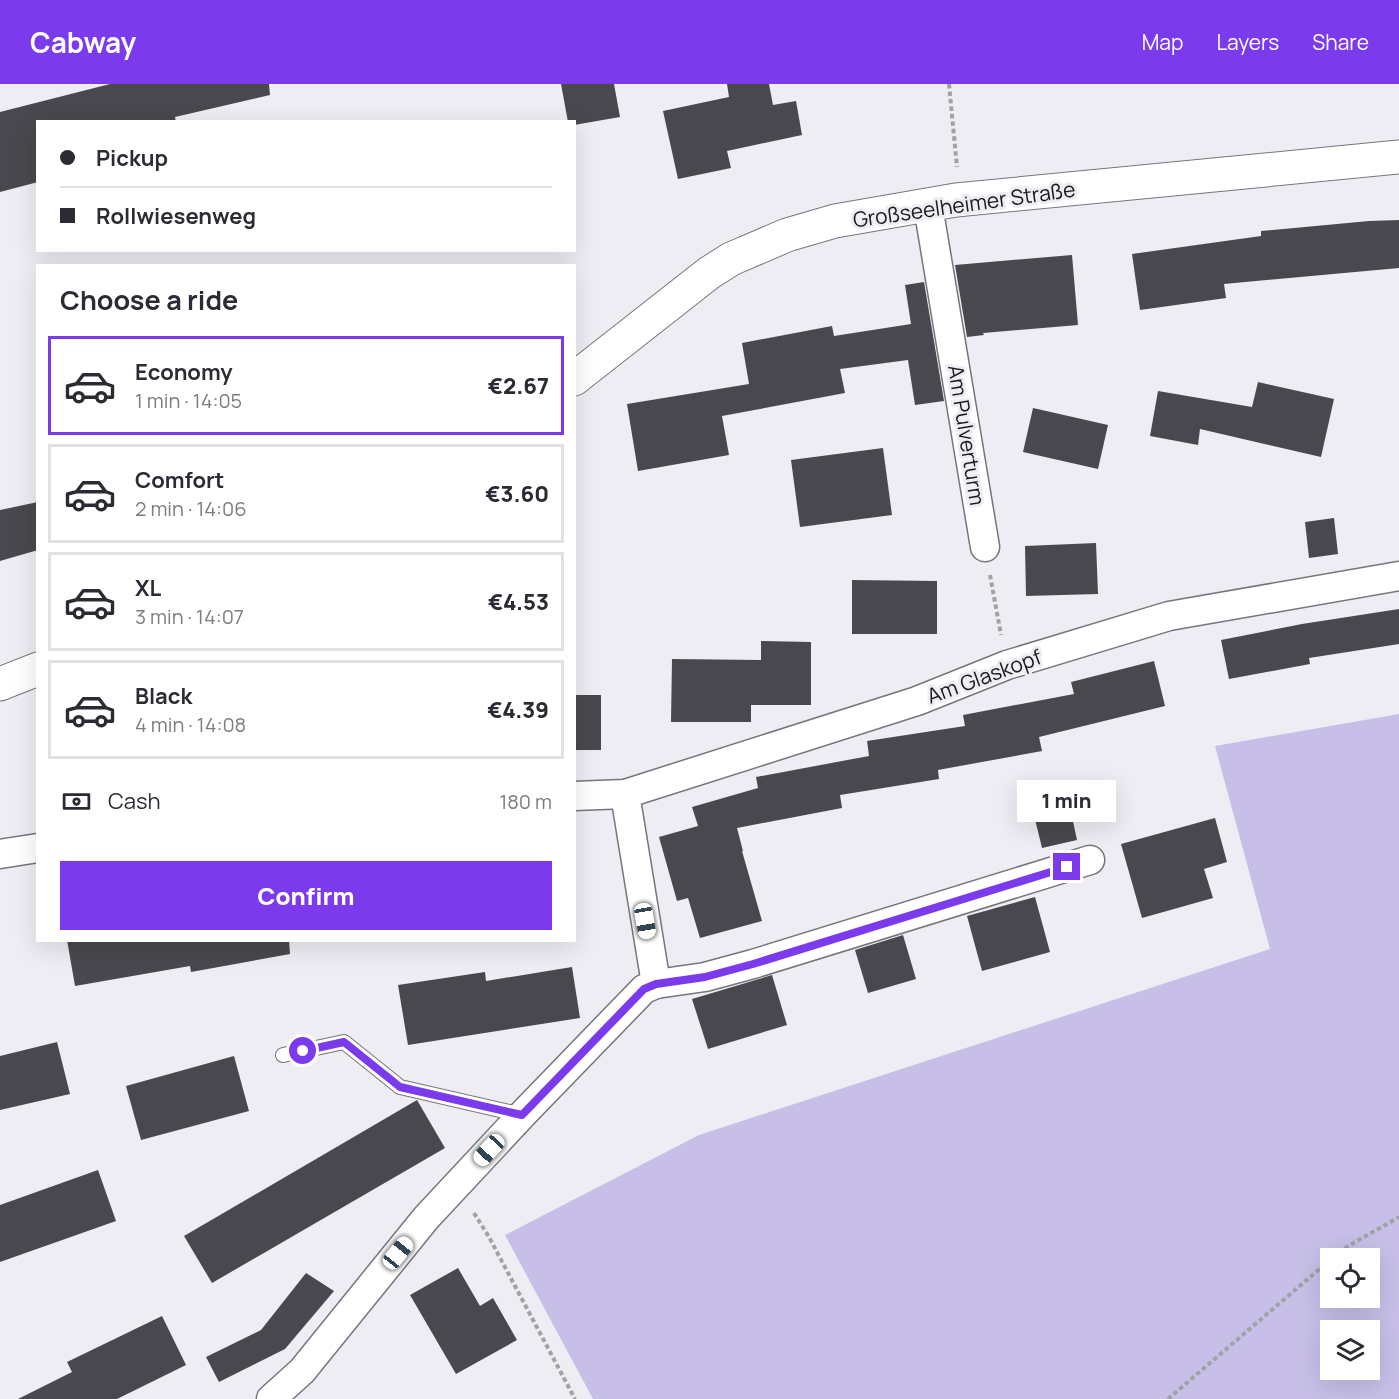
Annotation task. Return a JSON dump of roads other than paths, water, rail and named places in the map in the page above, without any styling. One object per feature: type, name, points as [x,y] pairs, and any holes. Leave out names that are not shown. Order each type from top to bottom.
[{"type":"main road","name":"Großseelheimer Straße","points":[[576,377],[730,259],[787,235],[835,221],[942,203],[1399,157]]},
{"type":"main road","points":[[0,684],[36,670]]},
{"type":"street","name":"Am Pulverturm","points":[[942,203],[985,547]]},
{"type":"street","name":"Am Glaskopf","points":[[576,796],[625,794],[917,701],[1007,665],[1169,616],[1399,576]]},
{"type":"street","points":[[625,794],[656,984]]},
{"type":"street","points":[[0,854],[36,848]]},
{"type":"street","points":[[271,1399],[302,1371],[426,1218],[644,989],[656,984],[705,977],[753,964],[1090,860]]},
{"type":"lane","points":[[282,1055],[344,1042],[400,1087],[522,1115]]}]
